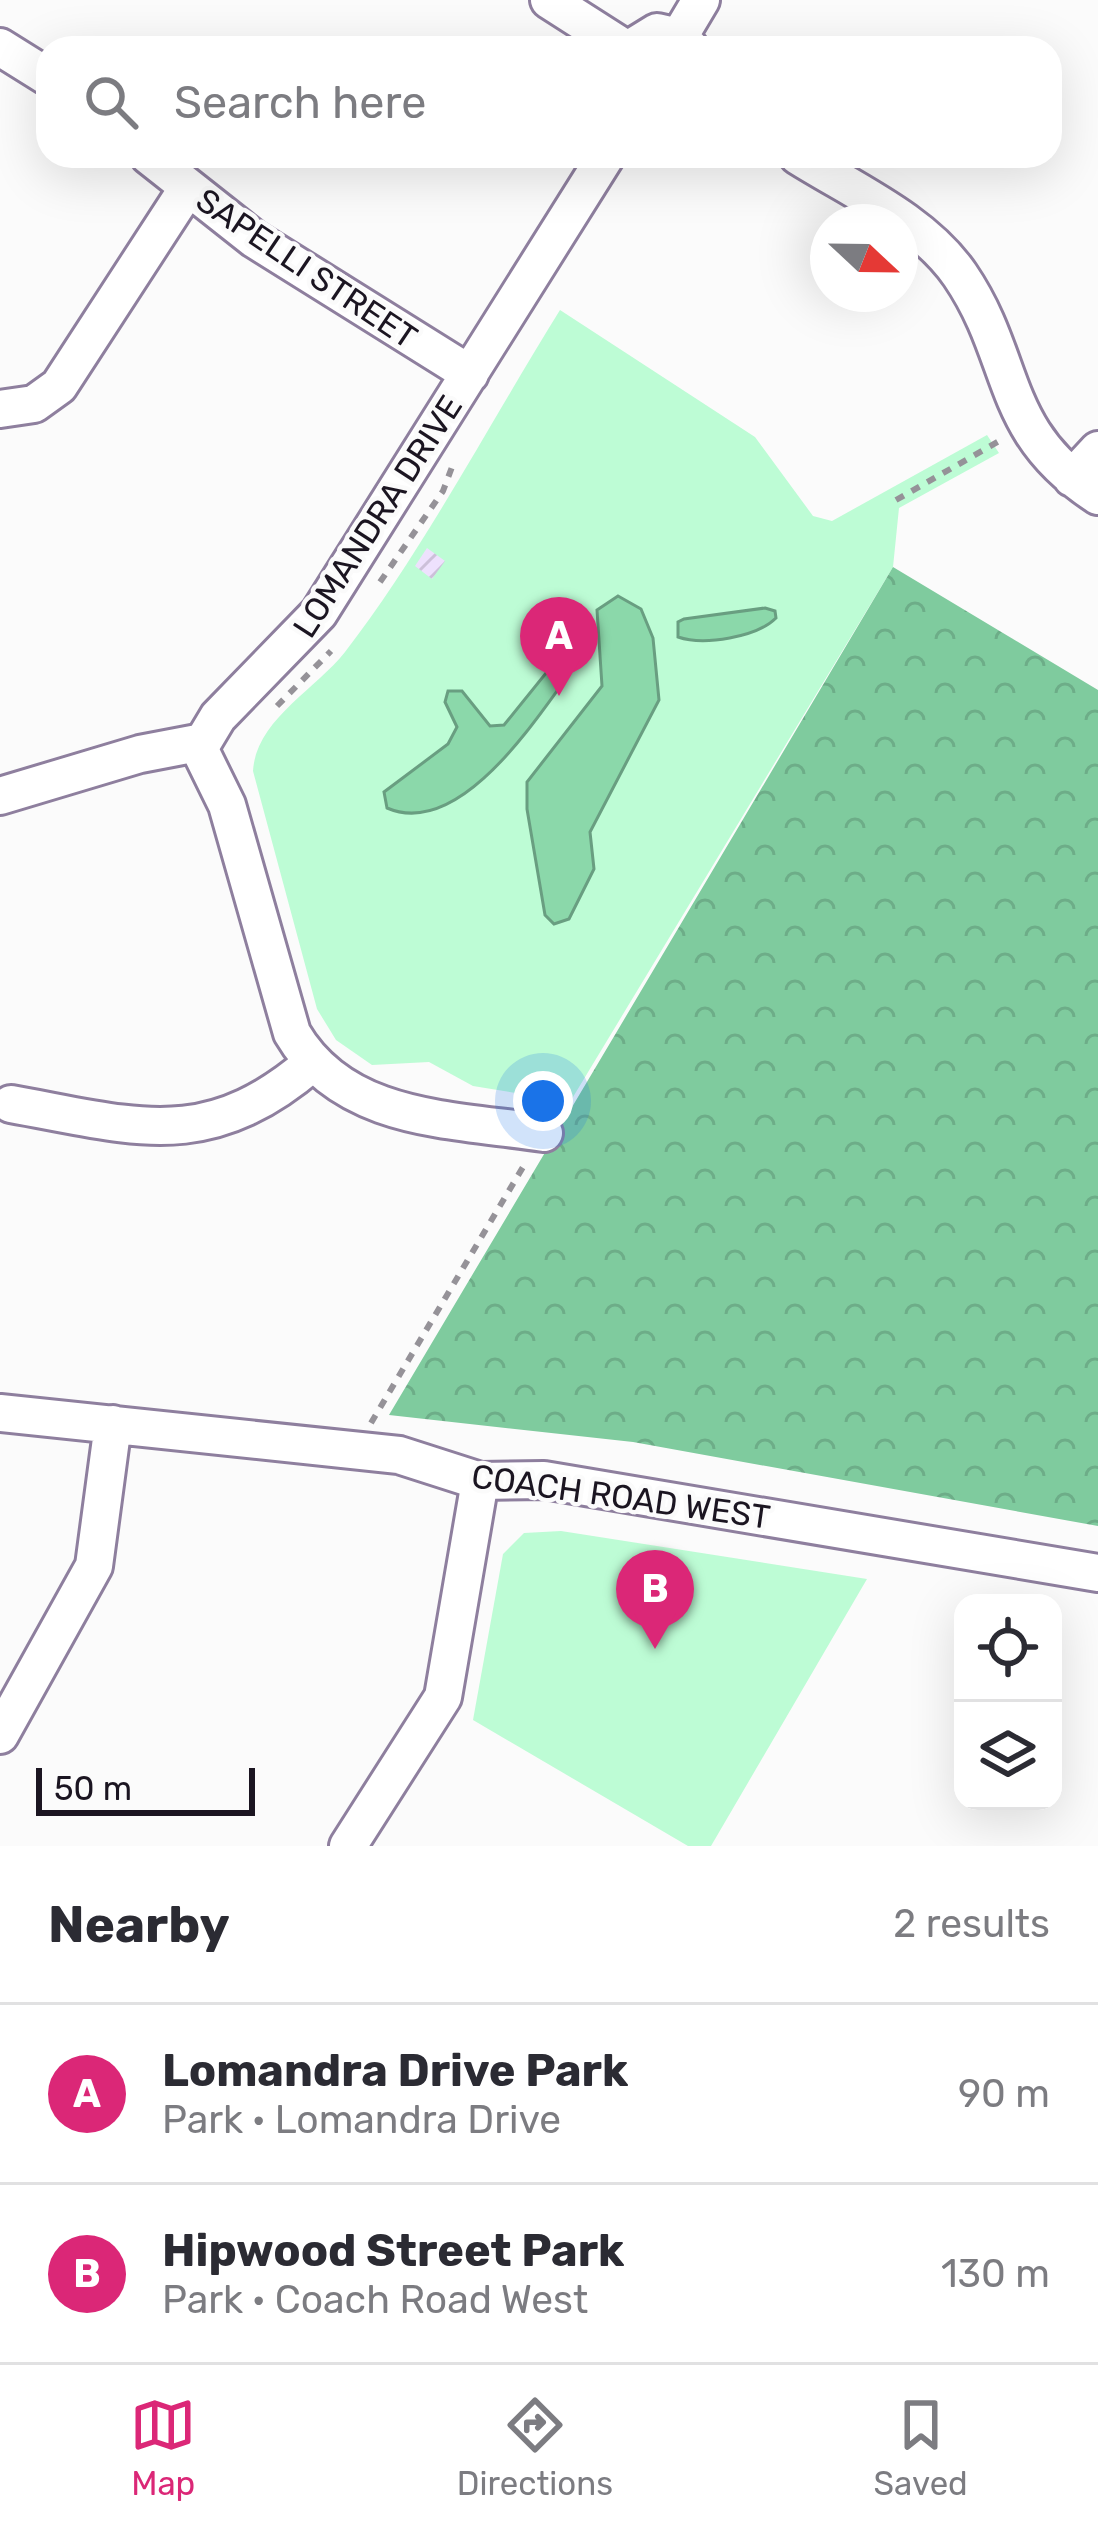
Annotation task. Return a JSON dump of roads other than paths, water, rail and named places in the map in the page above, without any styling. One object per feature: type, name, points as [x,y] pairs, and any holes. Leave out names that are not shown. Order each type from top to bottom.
[{"type":"street","points":[[549,0],[608,36]]},
{"type":"street","points":[[688,36],[701,0]]},
{"type":"street","points":[[0,47],[36,70]]},
{"type":"street","name":"SAPELLI STREET","points":[[162,168],[254,238],[470,374]]},
{"type":"street","name":"LOMANDRA DRIVE","points":[[198,746],[218,717],[320,614],[599,168]]},
{"type":"street","points":[[817,168],[901,220],[947,257],[976,305],[1024,424],[1038,447],[1085,487],[1098,450]]},
{"type":"street","points":[[0,409],[34,404],[59,386],[187,189]]},
{"type":"street","points":[[0,796],[140,754],[198,746],[227,805],[292,1033],[311,1064],[346,1091],[388,1109],[544,1133]]},
{"type":"street","points":[[11,1104],[175,1129],[251,1109],[311,1064]]},
{"type":"street","name":"COACH ROAD WEST","points":[[0,1413],[399,1455],[480,1481],[544,1480],[1098,1573]]},
{"type":"street","points":[[0,1736],[94,1566],[112,1424]]},
{"type":"street","points":[[356,1843],[443,1697],[480,1481]]},
{"type":"place","name":"Lomandra Drive Park","points":[[559,696]]},
{"type":"place","name":"Hipwood Street Park","points":[[655,1649]]}]
